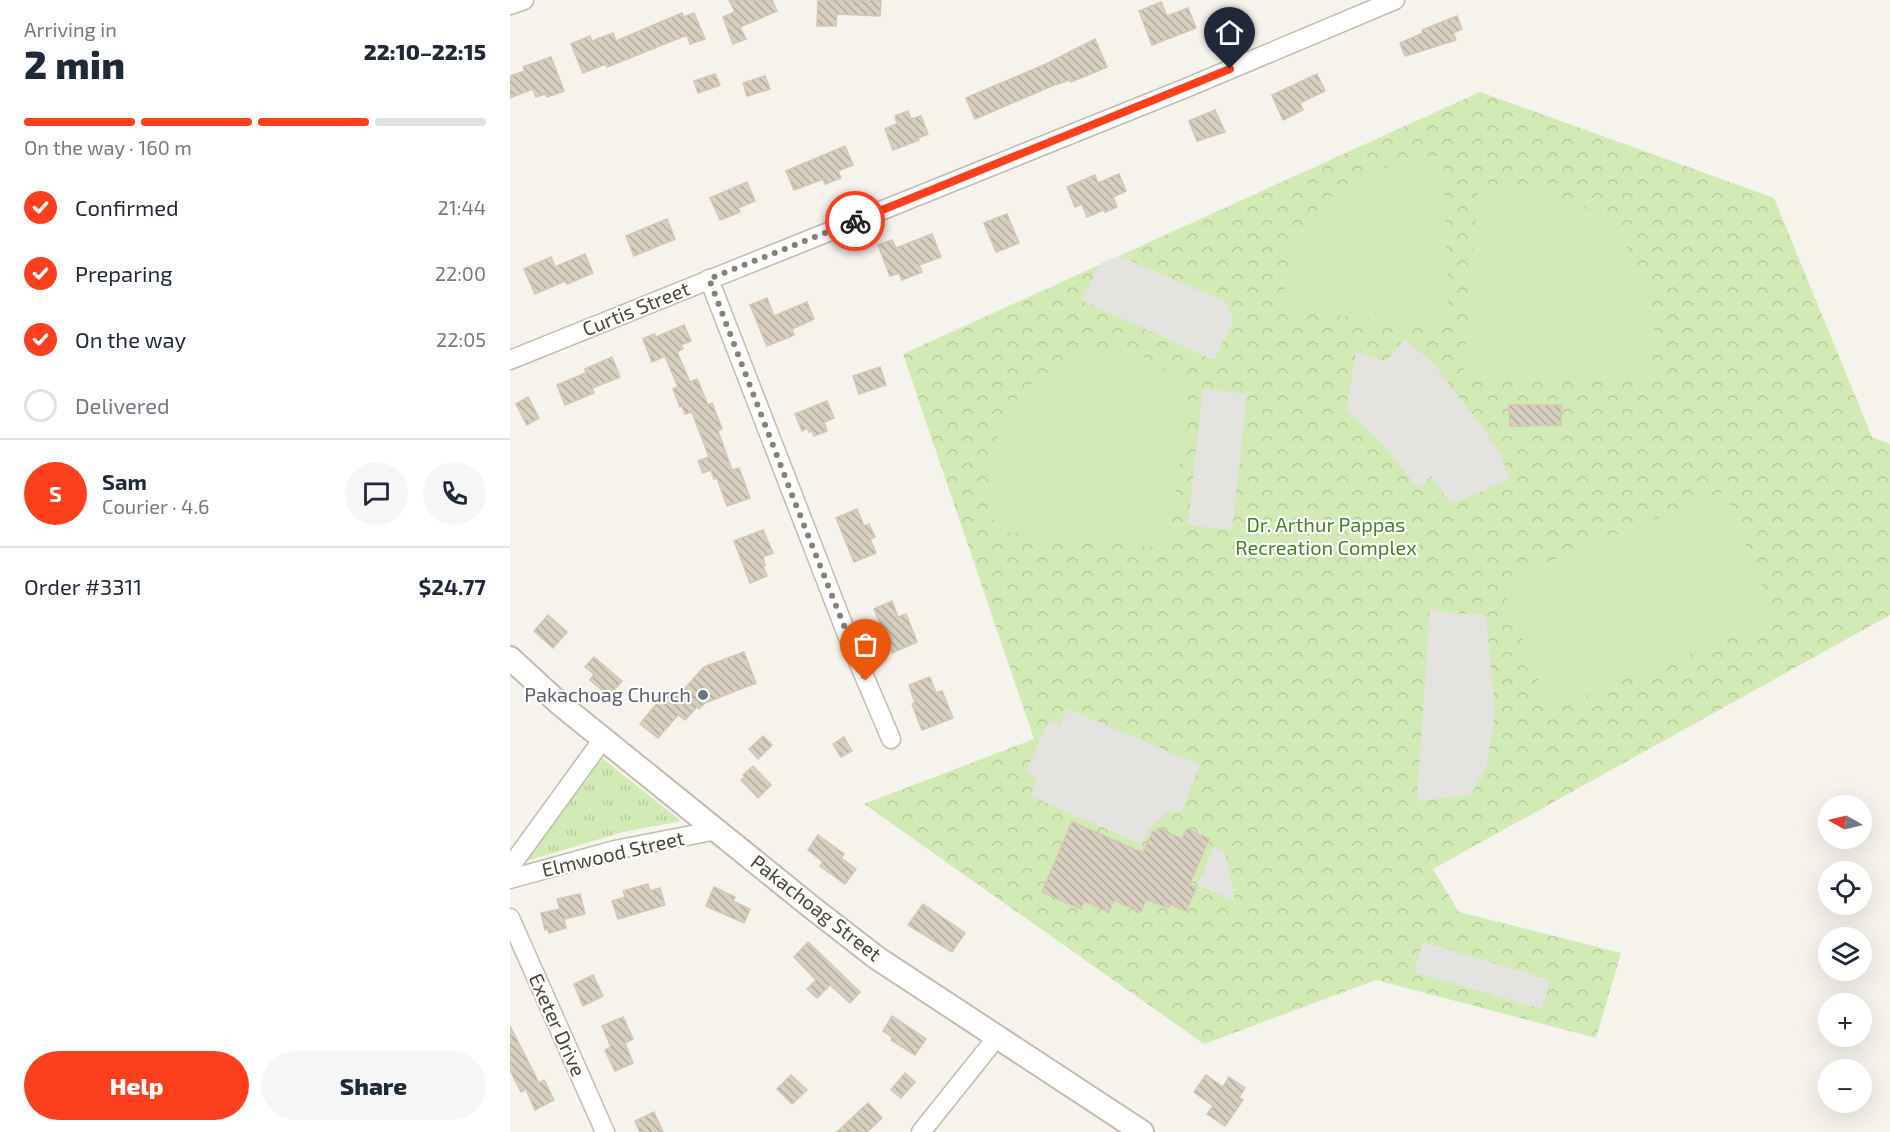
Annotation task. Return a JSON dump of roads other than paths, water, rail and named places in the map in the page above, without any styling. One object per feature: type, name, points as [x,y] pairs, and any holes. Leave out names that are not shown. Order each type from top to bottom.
[{"type":"street","points":[[510,5],[524,0]]},
{"type":"street","name":"Curtis Street","points":[[510,360],[1186,88],[1395,0]]},
{"type":"street","points":[[709,279],[850,645],[891,739]]},
{"type":"street","name":"Pakachoag Street","points":[[510,658],[560,704],[877,958],[1142,1132]]},
{"type":"street","name":"Elmwood Street","points":[[510,867],[603,739]]},
{"type":"street","name":"Elmwood Street","points":[[510,879],[615,850],[717,830]]},
{"type":"street","name":"Exeter Drive","points":[[510,918],[605,1132]]},
{"type":"street","points":[[921,1132],[997,1037]]},
{"type":"place","name":"Pakachoag Church","points":[[703,695]]},
{"type":"park label","name":"Dr. Arthur Pappas Recreation Complex","points":[[1326,536]]}]
